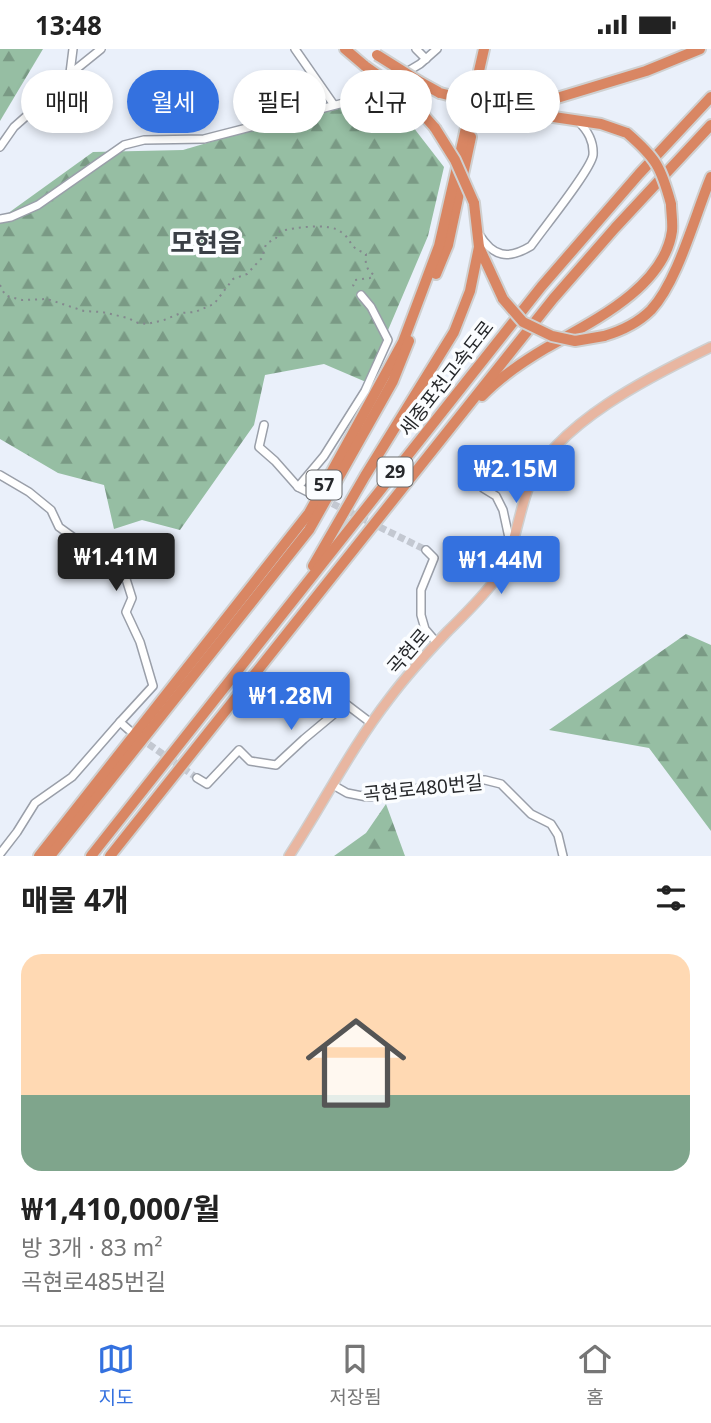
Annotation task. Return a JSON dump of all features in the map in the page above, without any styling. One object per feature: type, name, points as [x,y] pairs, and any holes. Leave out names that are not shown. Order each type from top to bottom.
[{"type":"highway","points":[[345,49],[406,95],[435,128],[455,160],[474,203],[479,247],[503,299],[523,322],[552,336],[575,341],[604,336],[627,328],[649,312],[659,301],[679,261],[711,177]]},
{"type":"highway","name":"57","points":[[39,856],[316,501],[402,342],[439,246],[484,49]]},
{"type":"highway","name":"57","points":[[50,856],[309,530],[393,381],[448,246],[491,49]]},
{"type":"highway","points":[[560,96],[646,71],[700,49]]},
{"type":"highway","points":[[374,52],[420,82],[446,94]]},
{"type":"highway","name":"세종포천고속도로","points":[[91,856],[541,287],[639,174],[711,97]]},
{"type":"highway","points":[[444,436],[485,392],[512,370],[604,316],[647,280],[664,255],[671,231],[671,204],[656,161],[627,134],[601,124],[560,117]]},
{"type":"highway","name":"세종포천고속도로","points":[[110,856],[520,339],[590,257],[711,125]]},
{"type":"highway","points":[[294,599],[365,476],[454,332],[470,291],[479,247]]},
{"type":"main road","name":"곡현로","points":[[289,856],[371,723],[413,669],[495,580],[511,548],[529,486],[547,454],[563,438],[643,381],[711,347]]},
{"type":"street","points":[[70,70],[73,49]]},
{"type":"street","points":[[75,70],[101,49]]},
{"type":"street","points":[[295,49],[334,105]]},
{"type":"street","points":[[416,49],[426,59]]},
{"type":"street","points":[[0,219],[38,205],[124,145],[144,140],[204,139],[363,98],[426,59],[437,49]]},
{"type":"street","points":[[477,231],[488,249],[504,254],[519,253],[531,246],[593,158],[593,145],[588,131],[577,120]]},
{"type":"street","points":[[0,147],[21,121]]},
{"type":"street","points":[[298,487],[324,456],[365,391],[388,340],[371,307],[361,295]]},
{"type":"street","points":[[264,425],[259,447],[298,487],[308,492]]},
{"type":"street","points":[[0,475],[44,504],[51,510],[59,527],[84,545],[110,550],[120,560],[132,598],[126,612],[140,642],[153,687],[72,777],[35,803],[1,854]]},
{"type":"street","points":[[483,488],[496,496],[503,510],[511,548]]},
{"type":"street","points":[[426,550],[434,558],[421,590],[421,615],[425,629],[437,643]]},
{"type":"street","points":[[197,778],[207,784],[239,750],[250,761],[276,765],[346,704],[371,723]]},
{"type":"street","points":[[120,722],[129,730]]},
{"type":"street","name":"곡현로480번길","points":[[332,785],[346,793],[367,797],[485,780],[501,785],[531,814],[551,824],[558,835],[563,856]]},
{"type":"path","points":[[0,285],[9,297],[22,300],[47,299],[84,311],[115,314],[147,324],[181,313],[195,312],[214,304],[233,279],[247,274],[262,258],[266,244],[280,232],[329,227],[338,229],[354,248],[366,254],[365,265],[374,275],[355,280],[353,285],[361,295]]},
{"type":"green space","points":[[0,49],[43,49],[30,70],[21,70],[21,86],[0,121]]},
{"type":"green space","points":[[340,109],[340,133],[418,133],[444,167],[428,236],[366,382],[324,364],[265,375],[254,425],[180,530],[142,520],[114,529],[104,485],[58,473],[0,439],[0,219],[93,152],[183,150],[240,133],[326,133],[326,112]]},
{"type":"green space","points":[[686,634],[711,645],[711,831],[649,748],[549,730]]},
{"type":"green space","points":[[386,804],[405,856],[334,856],[366,833]]},
{"type":"tunnel","points":[[323,499],[426,550]]},
{"type":"tunnel","points":[[140,738],[197,778]]},
{"type":"district","name":"모현읍","points":[[206,243]]}]
